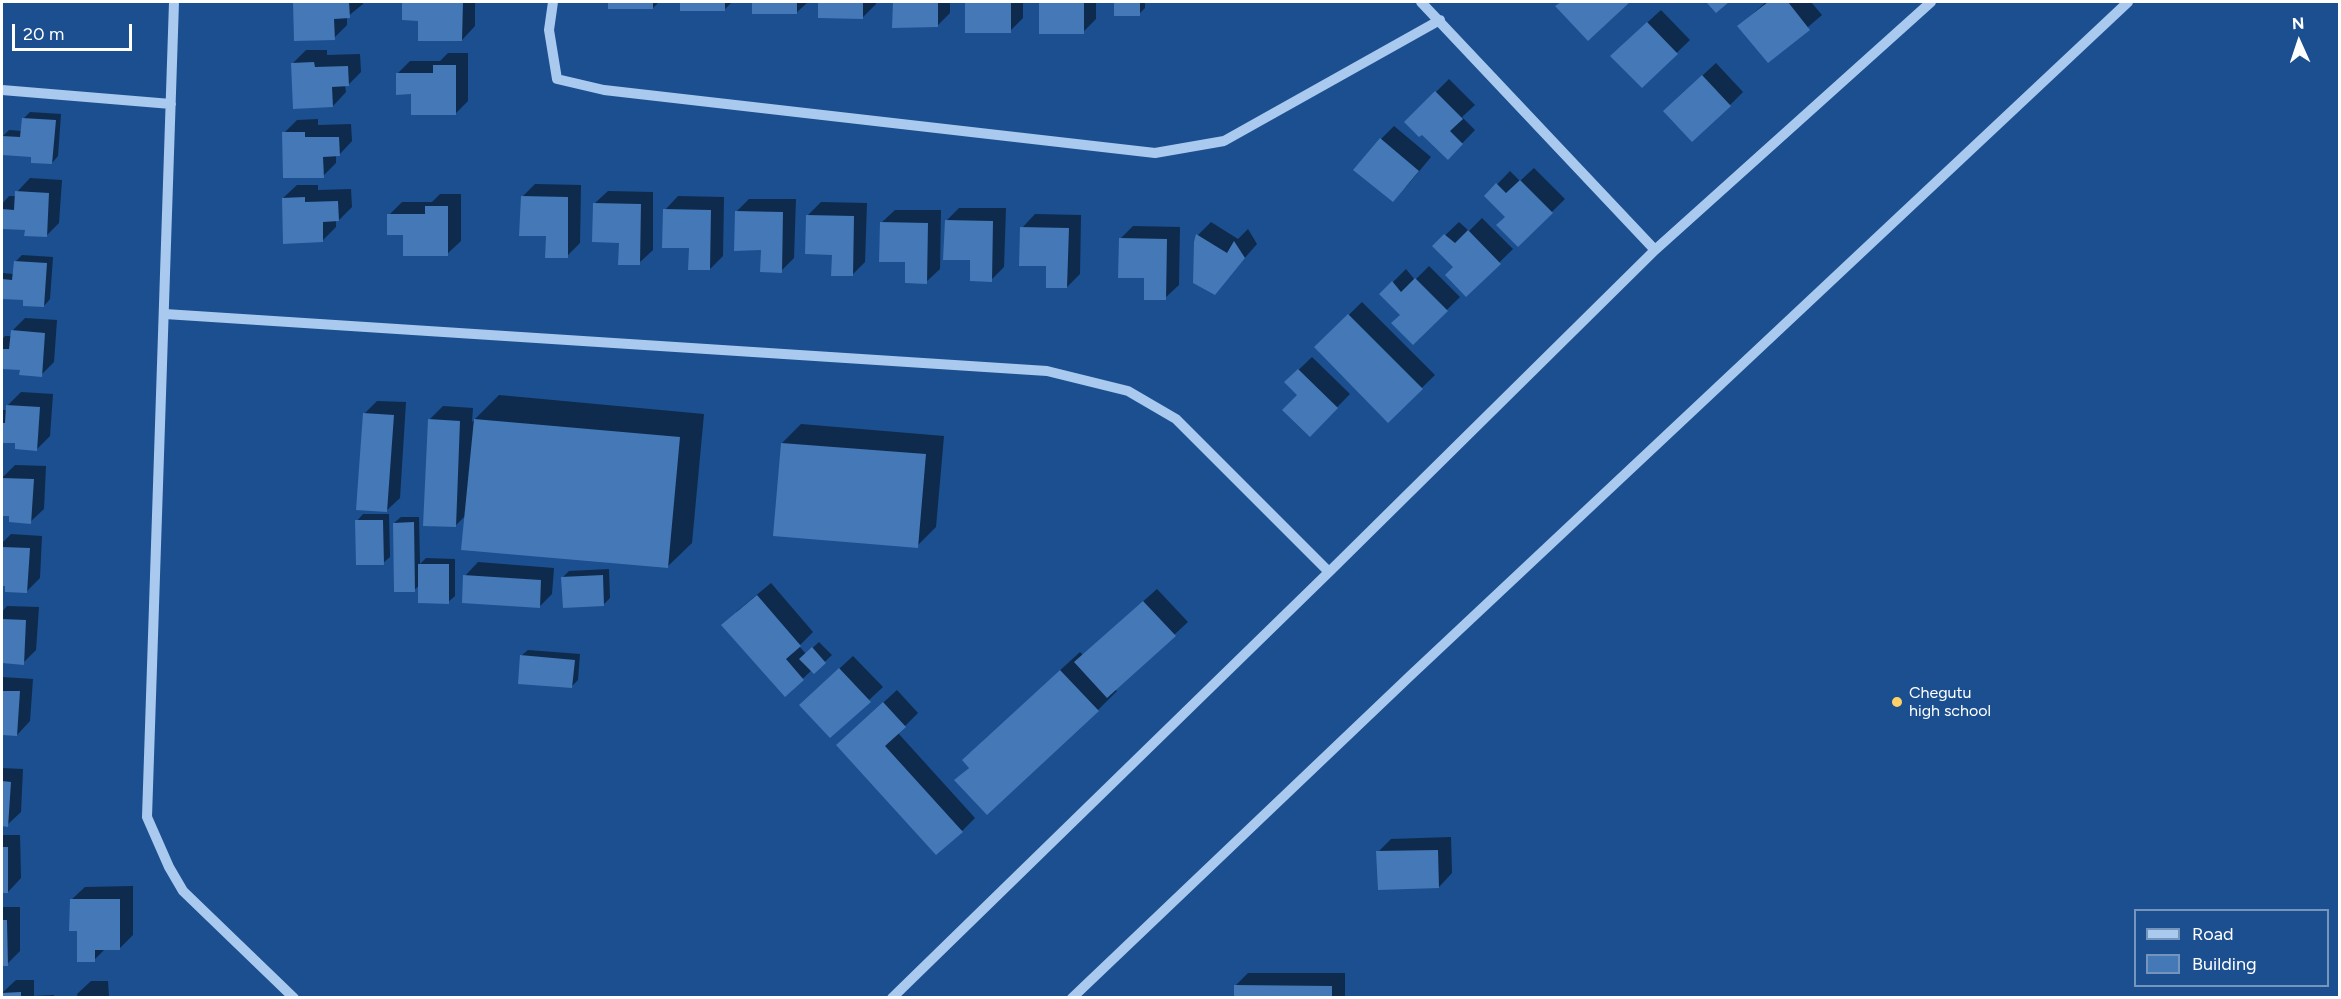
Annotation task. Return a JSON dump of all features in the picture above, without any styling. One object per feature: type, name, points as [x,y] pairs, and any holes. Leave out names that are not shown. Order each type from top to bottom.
[{"type":"street","points":[[174,2],[147,817],[169,867],[183,891],[294,998]]},
{"type":"street","points":[[553,2],[549,30],[557,79],[604,90],[1155,153],[1224,141],[1440,20]]},
{"type":"street","points":[[1421,2],[1655,250]]},
{"type":"street","points":[[892,998],[1655,250],[1930,2]]},
{"type":"street","points":[[1072,998],[1410,676],[2128,2]]},
{"type":"street","points":[[2,90],[171,104]]},
{"type":"street","points":[[165,314],[1047,371],[1128,391],[1176,419],[1329,572]]},
{"type":"building","points":[[293,2],[349,2],[350,18],[334,19],[335,40],[294,41]]},
{"type":"building","points":[[402,2],[463,2],[462,41],[418,41],[418,21],[402,20]]},
{"type":"building","points":[[608,2],[653,2],[653,9],[608,9]]},
{"type":"building","points":[[680,2],[725,2],[725,11],[680,11]]},
{"type":"building","points":[[752,2],[797,2],[797,14],[752,14]]},
{"type":"building","points":[[818,2],[863,2],[863,19],[818,18]]},
{"type":"building","points":[[893,2],[938,2],[938,27],[892,28]]},
{"type":"building","points":[[965,2],[1011,2],[1011,33],[965,33]]},
{"type":"building","points":[[1039,2],[1084,2],[1084,34],[1039,34]]},
{"type":"building","points":[[1114,2],[1140,2],[1140,16],[1114,16]]},
{"type":"building","points":[[1561,2],[1630,2],[1588,41],[1555,6]]},
{"type":"building","points":[[1706,2],[1729,2],[1716,13]]},
{"type":"building","points":[[1768,2],[1788,2],[1810,30],[1768,63],[1737,26]]},
{"type":"building","points":[[1647,22],[1678,54],[1642,88],[1610,56]]},
{"type":"building","points":[[314,62],[315,67],[348,66],[349,86],[332,87],[333,107],[293,109],[291,63]]},
{"type":"building","points":[[433,65],[456,65],[456,115],[411,115],[411,94],[396,95],[396,73],[433,73]]},
{"type":"building","points":[[1702,75],[1731,106],[1692,142],[1663,111]]},
{"type":"building","points":[[1435,91],[1463,119],[1450,131],[1463,144],[1448,160],[1422,135],[1419,137],[1404,122]]},
{"type":"building","points":[[22,118],[56,120],[52,164],[31,163],[31,157],[2,155],[2,136],[20,137]]},
{"type":"building","points":[[282,132],[305,132],[305,137],[339,137],[340,156],[323,157],[324,178],[283,178]]},
{"type":"building","points":[[1380,138],[1419,171],[1393,202],[1353,170]]},
{"type":"building","points":[[1520,180],[1553,213],[1518,247],[1496,225],[1505,217],[1484,196],[1496,183],[1506,193]]},
{"type":"building","points":[[15,191],[49,193],[47,237],[24,236],[25,230],[2,229],[2,209],[14,210]]},
{"type":"building","points":[[521,196],[568,197],[568,258],[545,258],[546,236],[519,236]]},
{"type":"building","points":[[305,197],[305,202],[338,201],[339,221],[323,222],[323,242],[283,244],[282,198]]},
{"type":"building","points":[[593,203],[641,204],[640,265],[618,265],[619,243],[592,242]]},
{"type":"building","points":[[425,206],[448,206],[448,256],[403,256],[403,235],[387,235],[387,214],[425,214]]},
{"type":"building","points":[[663,209],[711,210],[710,270],[688,270],[689,248],[662,248]]},
{"type":"building","points":[[735,211],[783,212],[782,273],[760,272],[761,250],[734,251]]},
{"type":"building","points":[[806,215],[854,216],[853,276],[831,276],[832,255],[805,254]]},
{"type":"building","points":[[945,220],[993,221],[992,282],[970,281],[970,260],[943,260]]},
{"type":"building","points":[[880,222],[928,223],[927,284],[905,283],[905,262],[879,262]]},
{"type":"building","points":[[1020,227],[1069,228],[1067,288],[1046,288],[1046,266],[1019,266]]},
{"type":"building","points":[[1468,230],[1501,264],[1466,297],[1445,275],[1453,267],[1432,246],[1444,234],[1455,243]]},
{"type":"building","points":[[1196,234],[1227,253],[1234,241],[1245,258],[1215,295],[1193,283]]},
{"type":"building","points":[[1119,238],[1167,239],[1166,300],[1144,300],[1144,278],[1118,278]]},
{"type":"building","points":[[14,261],[47,263],[44,307],[23,306],[23,300],[2,299],[2,279],[12,280]]},
{"type":"building","points":[[1415,278],[1448,311],[1413,345],[1391,323],[1400,315],[1379,294],[1392,281],[1401,292]]},
{"type":"building","points":[[1348,314],[1423,389],[1388,423],[1314,347]]},
{"type":"building","points":[[11,330],[45,333],[42,377],[19,375],[20,370],[2,369],[2,349],[9,349]]},
{"type":"building","points":[[1298,369],[1338,408],[1310,437],[1282,410],[1297,395],[1284,382]]},
{"type":"building","points":[[6,405],[40,407],[37,451],[15,449],[15,443],[2,443],[2,423],[5,423]]},
{"type":"building","points":[[363,413],[394,415],[387,512],[356,510]]},
{"type":"building","points":[[428,419],[460,421],[456,527],[423,526]]},
{"type":"building","points":[[474,419],[680,437],[668,568],[461,550]]},
{"type":"building","points":[[781,443],[926,454],[918,548],[773,536]]},
{"type":"building","points":[[2,478],[34,479],[31,524],[9,522],[9,516],[2,516]]},
{"type":"building","points":[[355,520],[383,520],[384,565],[356,565]]},
{"type":"building","points":[[414,522],[415,592],[394,592],[393,523]]},
{"type":"building","points":[[2,547],[30,548],[27,593],[5,592],[5,586],[2,586]]},
{"type":"building","points":[[418,564],[449,564],[449,604],[418,603]]},
{"type":"building","points":[[463,575],[541,580],[540,608],[462,603]]},
{"type":"building","points":[[603,575],[604,606],[563,608],[561,577]]},
{"type":"building","points":[[757,595],[801,646],[786,659],[804,680],[785,697],[721,625]]},
{"type":"building","points":[[1143,601],[1176,636],[1107,698],[1074,662]]},
{"type":"building","points":[[2,619],[26,620],[24,665],[2,663]]},
{"type":"building","points":[[812,647],[826,663],[814,674],[799,659]]},
{"type":"building","points":[[520,655],[575,660],[572,688],[518,684]]},
{"type":"building","points":[[839,668],[871,702],[830,738],[799,705]]},
{"type":"building","points":[[1060,670],[1099,711],[987,815],[954,780],[969,768],[962,760]]},
{"type":"building","points":[[2,691],[20,691],[17,736],[2,735]]},
{"type":"building","points":[[883,702],[906,727],[885,746],[963,832],[936,855],[836,745]]},
{"type":"building","points":[[2,781],[11,782],[8,827],[2,826]]},
{"type":"building","points":[[2,847],[8,847],[8,893],[2,893]]},
{"type":"building","points":[[1438,850],[1439,888],[1378,890],[1376,851]]},
{"type":"building","points":[[70,899],[120,899],[120,950],[95,950],[95,962],[77,962],[77,931],[69,931]]},
{"type":"building","points":[[2,920],[7,920],[8,966],[2,966]]},
{"type":"building","points":[[1234,985],[1332,986],[1332,998],[1234,998]]},
{"type":"building","points":[[21,992],[21,998],[2,998],[2,993]]},
{"type":"place","name":"Chegutu high school","points":[[1897,702]]}]
